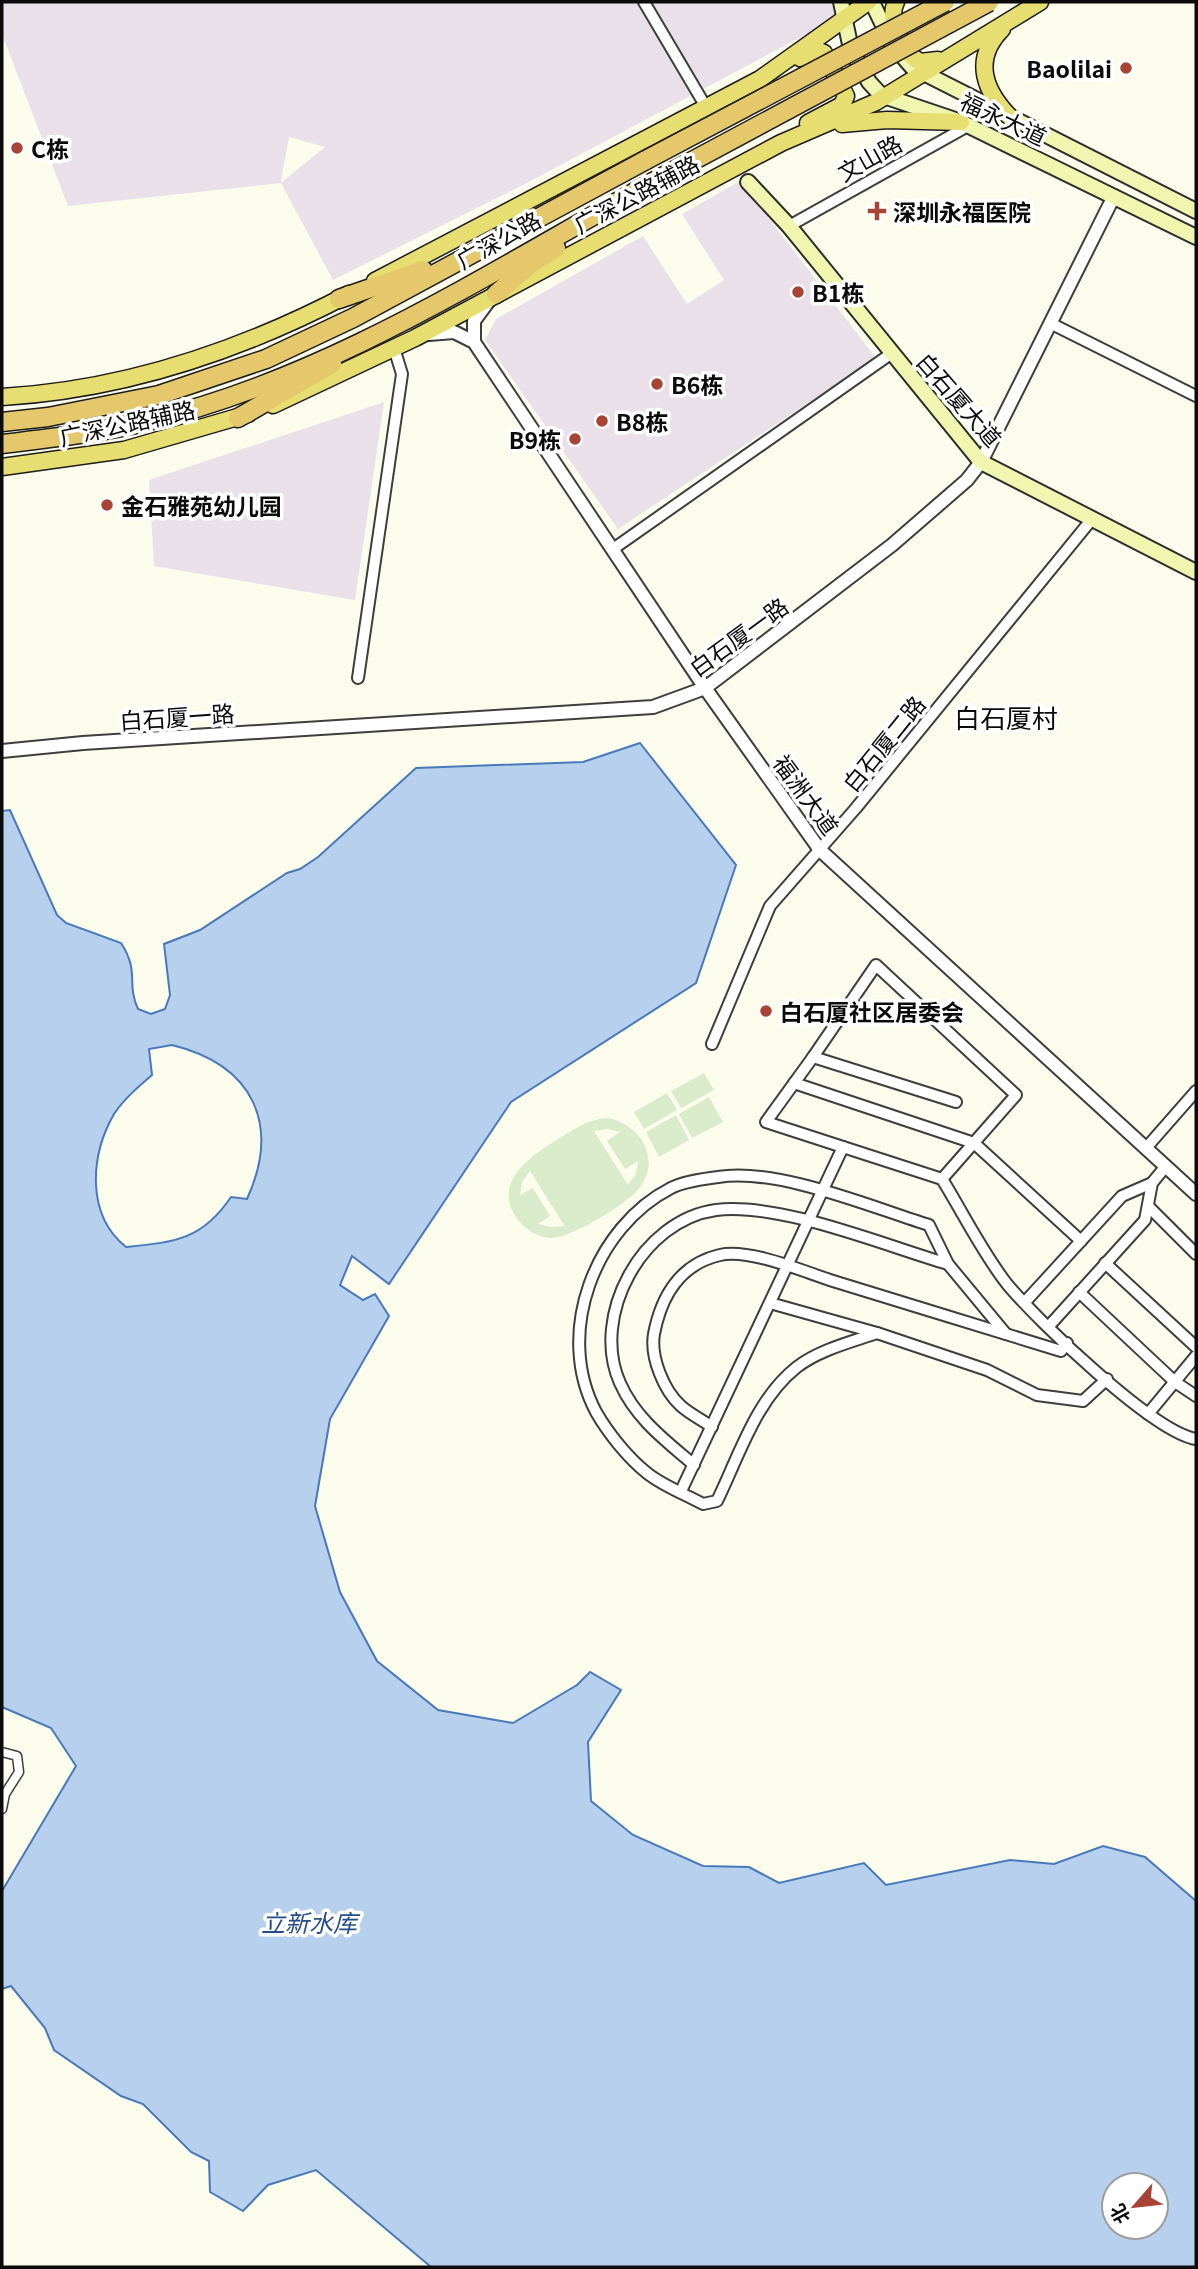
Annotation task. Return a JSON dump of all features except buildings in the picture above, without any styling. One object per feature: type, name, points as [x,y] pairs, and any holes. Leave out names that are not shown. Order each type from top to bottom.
[{"type":"highway","name":"广深公路","points":[[2,422],[123,402],[231,372],[353,318],[944,2]]},
{"type":"highway","name":"广深公路","points":[[2,444],[98,431],[192,409],[285,375],[400,321],[654,181],[989,2]]},
{"type":"highway","points":[[496,294],[540,258],[619,211],[654,181]]},
{"type":"highway","points":[[339,299],[472,253]]},
{"type":"highway","points":[[238,418],[306,381],[400,321]]},
{"type":"main road","name":"广深公路辅路","points":[[2,397],[85,389],[127,381],[243,344],[339,299],[760,79],[842,10],[870,2]]},
{"type":"main road","name":"福永大道","points":[[870,2],[898,53],[923,73],[1196,211]]},
{"type":"main road","points":[[896,2],[893,11],[895,24],[906,48],[915,59],[932,63],[960,49]]},
{"type":"main road","name":"广深公路辅路","points":[[2,467],[124,450],[238,418],[323,384],[415,338],[781,143],[886,97],[1034,5]]},
{"type":"main road","points":[[1013,120],[993,98],[983,67],[989,45],[996,35],[1034,5]]},
{"type":"main road","points":[[842,10],[859,64],[873,87],[886,97]]},
{"type":"main road","points":[[760,79],[808,53],[821,50],[845,91],[844,103],[812,120],[781,143]]},
{"type":"main road","name":"福永大道","points":[[886,97],[965,124],[1196,237]]},
{"type":"main road","points":[[812,130],[870,120],[965,124]]},
{"type":"main road","name":"白石厦大道","points":[[748,182],[789,226],[981,462],[1196,572]]},
{"type":"street","points":[[644,2],[706,107]]},
{"type":"street","name":"文山路","points":[[789,226],[965,124]]},
{"type":"street","name":"白石厦一路","points":[[2,751],[110,741],[653,707],[705,688],[892,545],[967,480],[981,462],[1114,196]]},
{"type":"street","points":[[474,342],[474,321],[496,294]]},
{"type":"street","points":[[1050,323],[1196,396]]},
{"type":"street","points":[[415,338],[446,331],[462,334],[474,342]]},
{"type":"street","name":"福洲大道","points":[[474,342],[705,688],[820,850],[1196,1194]]},
{"type":"street","points":[[358,678],[401,374],[394,348]]},
{"type":"street","points":[[613,549],[892,353]]},
{"type":"street","name":"白石厦二路","points":[[712,1044],[770,906],[820,850],[1092,519]]},
{"type":"street","points":[[942,1179],[1016,1096],[876,965],[766,1122],[942,1179],[1007,1283],[1025,1302],[1148,1414],[1185,1437],[1196,1439]]},
{"type":"street","points":[[813,1057],[956,1102]]},
{"type":"street","points":[[794,1083],[974,1143],[1081,1241]]},
{"type":"street","points":[[1146,1148],[1196,1091]]},
{"type":"street","points":[[681,1491],[843,1147]]},
{"type":"street","points":[[1025,1302],[1122,1196],[1152,1183],[1166,1166]]},
{"type":"street","points":[[877,1333],[832,1349],[797,1366],[767,1398],[717,1501],[703,1504],[649,1475],[629,1455],[596,1412],[584,1378],[580,1331],[588,1283],[611,1242],[633,1213],[673,1186],[720,1176],[763,1176],[929,1225],[948,1264],[1006,1334]]},
{"type":"street","points":[[1049,1326],[1145,1220],[1152,1183]]},
{"type":"street","points":[[1149,1207],[1196,1254]]},
{"type":"street","points":[[694,1465],[643,1422],[619,1381],[610,1333],[618,1296],[638,1259],[675,1225],[713,1210],[757,1208],[948,1264]]},
{"type":"street","points":[[712,1427],[680,1406],[660,1375],[653,1339],[659,1309],[672,1283],[694,1266],[720,1255],[739,1254],[787,1267],[1061,1351],[1067,1343]]},
{"type":"street","points":[[1105,1263],[1196,1347]]},
{"type":"street","points":[[1079,1292],[1175,1382],[1196,1396]]},
{"type":"street","points":[[770,1303],[877,1333],[987,1370],[1037,1395],[1083,1401],[1107,1379]]},
{"type":"street","points":[[1148,1414],[1196,1356]]},
{"type":"street","points":[[2,1752],[17,1756],[19,1772],[5,1794],[2,1809]]},
{"type":"shaded area","points":[[2,2],[859,2],[861,5],[525,184],[333,280],[281,183],[68,206],[2,34]],"holes":[[[289,137],[325,147],[282,182],[281,181]]]},
{"type":"shaded area","points":[[740,181],[876,358],[618,529],[485,340],[496,319],[643,236],[687,304],[724,280],[682,214]]},
{"type":"shaded area","points":[[384,402],[355,600],[154,566],[149,480]]},
{"type":"green space","points":[[704,1073],[714,1090],[681,1108],[671,1091]]},
{"type":"green space","points":[[667,1093],[677,1110],[644,1129],[634,1112]]},
{"type":"green space","points":[[709,1097],[723,1122],[692,1138],[679,1114]]},
{"type":"green space","points":[[676,1115],[689,1140],[659,1157],[646,1132]]},
{"type":"green space","points":[[608,1118],[629,1127],[644,1143],[649,1164],[641,1186],[613,1210],[571,1233],[550,1238],[532,1232],[518,1220],[511,1207],[509,1195],[516,1173],[534,1155],[580,1126]],"holes":[[[607,1129],[620,1132],[607,1141],[625,1169],[638,1161],[636,1174],[628,1185],[594,1131]],[[530,1171],[564,1225],[564,1226],[538,1224],[550,1216],[533,1188],[520,1195],[522,1182]]]},
{"type":"water","name":"立新水库","points":[[640,743],[736,865],[696,983],[511,1102],[389,1284],[352,1256],[340,1285],[363,1300],[375,1294],[389,1316],[330,1419],[315,1506],[340,1592],[377,1661],[438,1710],[513,1723],[577,1685],[590,1672],[621,1690],[588,1742],[591,1801],[633,1835],[703,1866],[749,1867],[779,1883],[864,1863],[886,1885],[1010,1860],[1054,1864],[1103,1846],[1145,1857],[1196,1901],[1196,2267],[431,2267],[316,2170],[268,2185],[243,2211],[210,2192],[209,2161],[191,2152],[143,2104],[121,2096],[54,2050],[45,2028],[11,1986],[2,1989],[2,1891],[76,1766],[51,1728],[2,1707],[2,811],[10,810],[57,915],[66,923],[121,943],[130,962],[138,1009],[151,1014],[165,1009],[170,995],[164,944],[200,930],[287,873],[300,869],[318,857],[416,768],[583,762]],"holes":[[[172,1045],[200,1054],[223,1067],[240,1083],[253,1101],[260,1123],[261,1146],[257,1172],[247,1199],[231,1197],[209,1222],[186,1236],[126,1247],[113,1234],[98,1202],[97,1166],[106,1130],[127,1098],[152,1075],[149,1049]]]},
{"type":"place","name":"Baolilai","points":[[1126,68]]},
{"type":"place","name":"C栋","points":[[17,148]]},
{"type":"place","name":"深圳永福医院","points":[[877,211]]},
{"type":"place","name":"B1栋","points":[[798,292]]},
{"type":"place","name":"B6栋","points":[[657,384]]},
{"type":"place","name":"B8栋","points":[[602,421]]},
{"type":"place","name":"B9栋","points":[[575,439]]},
{"type":"place","name":"金石雅苑幼儿园","points":[[107,505]]},
{"type":"place","name":"白石厦社区居委会","points":[[766,1011]]},
{"type":"district","name":"白石厦村","points":[[1006,716]]}]
